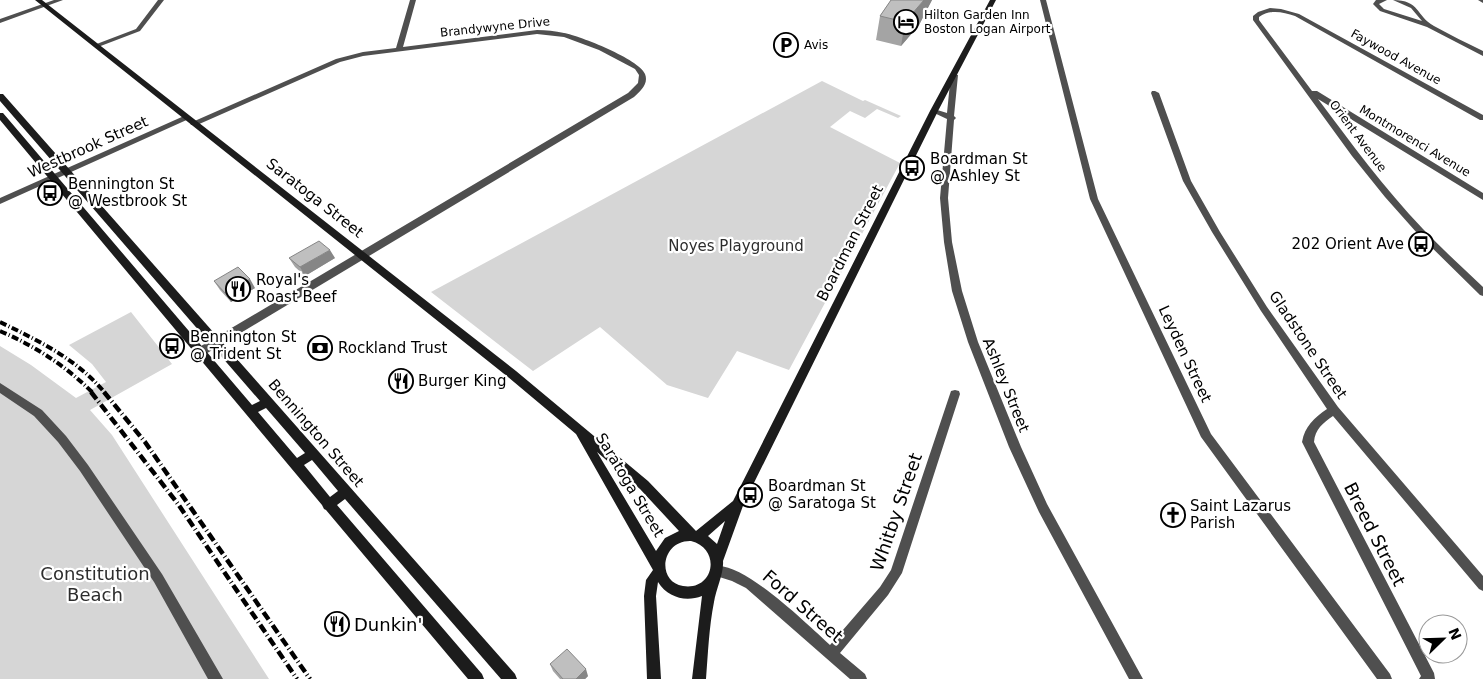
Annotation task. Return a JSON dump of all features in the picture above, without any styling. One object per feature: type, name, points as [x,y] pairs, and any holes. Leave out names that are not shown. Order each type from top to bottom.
[{"type":"main road","name":"Boardman Street","points":[[716,569],[738,502],[979,22],[993,0]]},
{"type":"main road","name":"Saratoga Street","points":[[41,3],[571,423],[644,485],[694,536]]},
{"type":"main road","name":"Bennington Street","points":[[0,96],[510,679]]},
{"type":"main road","points":[[0,115],[328,505],[478,679]]},
{"type":"main road","points":[[250,412],[267,402]]},
{"type":"main road","name":"Saratoga Street","points":[[571,423],[592,452],[659,569]]},
{"type":"main road","points":[[295,466],[312,454]]},
{"type":"main road","points":[[328,505],[346,492]]},
{"type":"main road","name":"Boardman Street","points":[[694,536],[729,512],[738,502]]},
{"type":"main road","points":[[654,679],[650,596],[652,580],[659,569],[660,554],[667,544],[678,537],[694,536],[703,539],[713,547],[716,569],[707,604],[699,679]]},
{"type":"main road","points":[[659,569],[666,584],[677,591],[684,592],[704,587],[716,569]]},
{"type":"street","points":[[0,21],[41,3],[60,0]]},
{"type":"street","points":[[96,46],[138,30],[161,0]]},
{"type":"street","points":[[399,49],[413,0]]},
{"type":"street","name":"Leyden Street","points":[[1043,0],[1094,199],[1207,437],[1386,679]]},
{"type":"street","points":[[1384,0],[1378,1],[1376,4],[1382,10],[1429,26],[1483,54]]},
{"type":"street","points":[[1396,0],[1413,7],[1429,26]]},
{"type":"street","name":"Orient Avenue","points":[[1297,15],[1270,10],[1258,13],[1256,18],[1355,154],[1388,195],[1426,237],[1483,293]]},
{"type":"street","name":"Faywood Avenue","points":[[1297,15],[1483,118]]},
{"type":"street","name":"Brandywyne Drive","points":[[190,121],[338,60],[363,54],[537,32],[561,33],[578,38],[637,68],[641,72],[643,81],[640,89],[200,352]]},
{"type":"street","name":"Ashley Street","points":[[954,75],[944,198],[948,242],[956,281],[973,342],[1015,448],[1043,508],[1136,679]]},
{"type":"street","name":"Montmorenci Avenue","points":[[1309,90],[1483,196]]},
{"type":"street","name":"Gladstone Street","points":[[1155,93],[1187,181],[1264,309],[1334,410],[1483,585]]},
{"type":"street","points":[[934,111],[952,118]]},
{"type":"street","name":"Westbrook Street","points":[[0,201],[190,121]]},
{"type":"street","points":[[0,387],[38,412],[84,468],[158,578],[216,679]]},
{"type":"street","name":"Whitby Street","points":[[831,654],[884,591],[896,573],[955,394]]},
{"type":"street","name":"Breed Street","points":[[1334,410],[1312,427],[1309,431],[1308,442],[1430,678],[1426,679]]},
{"type":"street","name":"Ford Street","points":[[716,569],[750,584],[860,679]]},
{"type":"green space","name":"Noyes Playground","points":[[822,81],[863,101],[865,100],[901,116],[898,118],[877,109],[865,118],[850,111],[830,127],[900,163],[789,370],[737,351],[708,398],[667,385],[600,327],[533,371],[431,292]]},
{"type":"green space","name":"Constitution Beach","points":[[131,312],[172,364],[90,410],[112,435],[269,679],[0,679],[0,346],[31,365],[76,398],[106,382],[92,364],[69,345]]},
{"type":"building","points":[[891,0],[924,0],[905,22],[880,16]]},
{"type":"building","points":[[319,241],[330,250],[300,267],[289,258]]},
{"type":"building","points":[[238,267],[250,279],[225,293],[214,281]]},
{"type":"building","points":[[567,649],[586,669],[576,679],[563,679],[550,664]]},
{"type":"railway","points":[[0,322],[57,352],[82,370],[105,393]]},
{"type":"railway","points":[[0,331],[26,343],[49,358],[72,374],[93,393]]},
{"type":"railway","points":[[91,392],[178,504],[297,679]]},
{"type":"railway","points":[[104,392],[145,442],[310,679]]},
{"type":"place","name":"Hilton Garden Inn Boston Logan Airport","points":[[906,22]]},
{"type":"place","name":"Avis","points":[[786,45]]},
{"type":"place","name":"Boardman St @ Ashley St","points":[[912,168]]},
{"type":"place","name":"Bennington St @ Westbrook St","points":[[50,193]]},
{"type":"place","name":"202 Orient Ave","points":[[1421,244]]},
{"type":"place","name":"Royal's Roast Beef","points":[[238,289]]},
{"type":"place","name":"Bennington St @ Trident St","points":[[172,346]]},
{"type":"place","name":"Rockland Trust","points":[[320,348]]},
{"type":"place","name":"Burger King","points":[[401,381]]},
{"type":"place","name":"Boardman St @ Saratoga St","points":[[750,495]]},
{"type":"place","name":"Saint Lazarus Parish","points":[[1173,515]]},
{"type":"place","name":"Dunkin'","points":[[337,624]]}]
